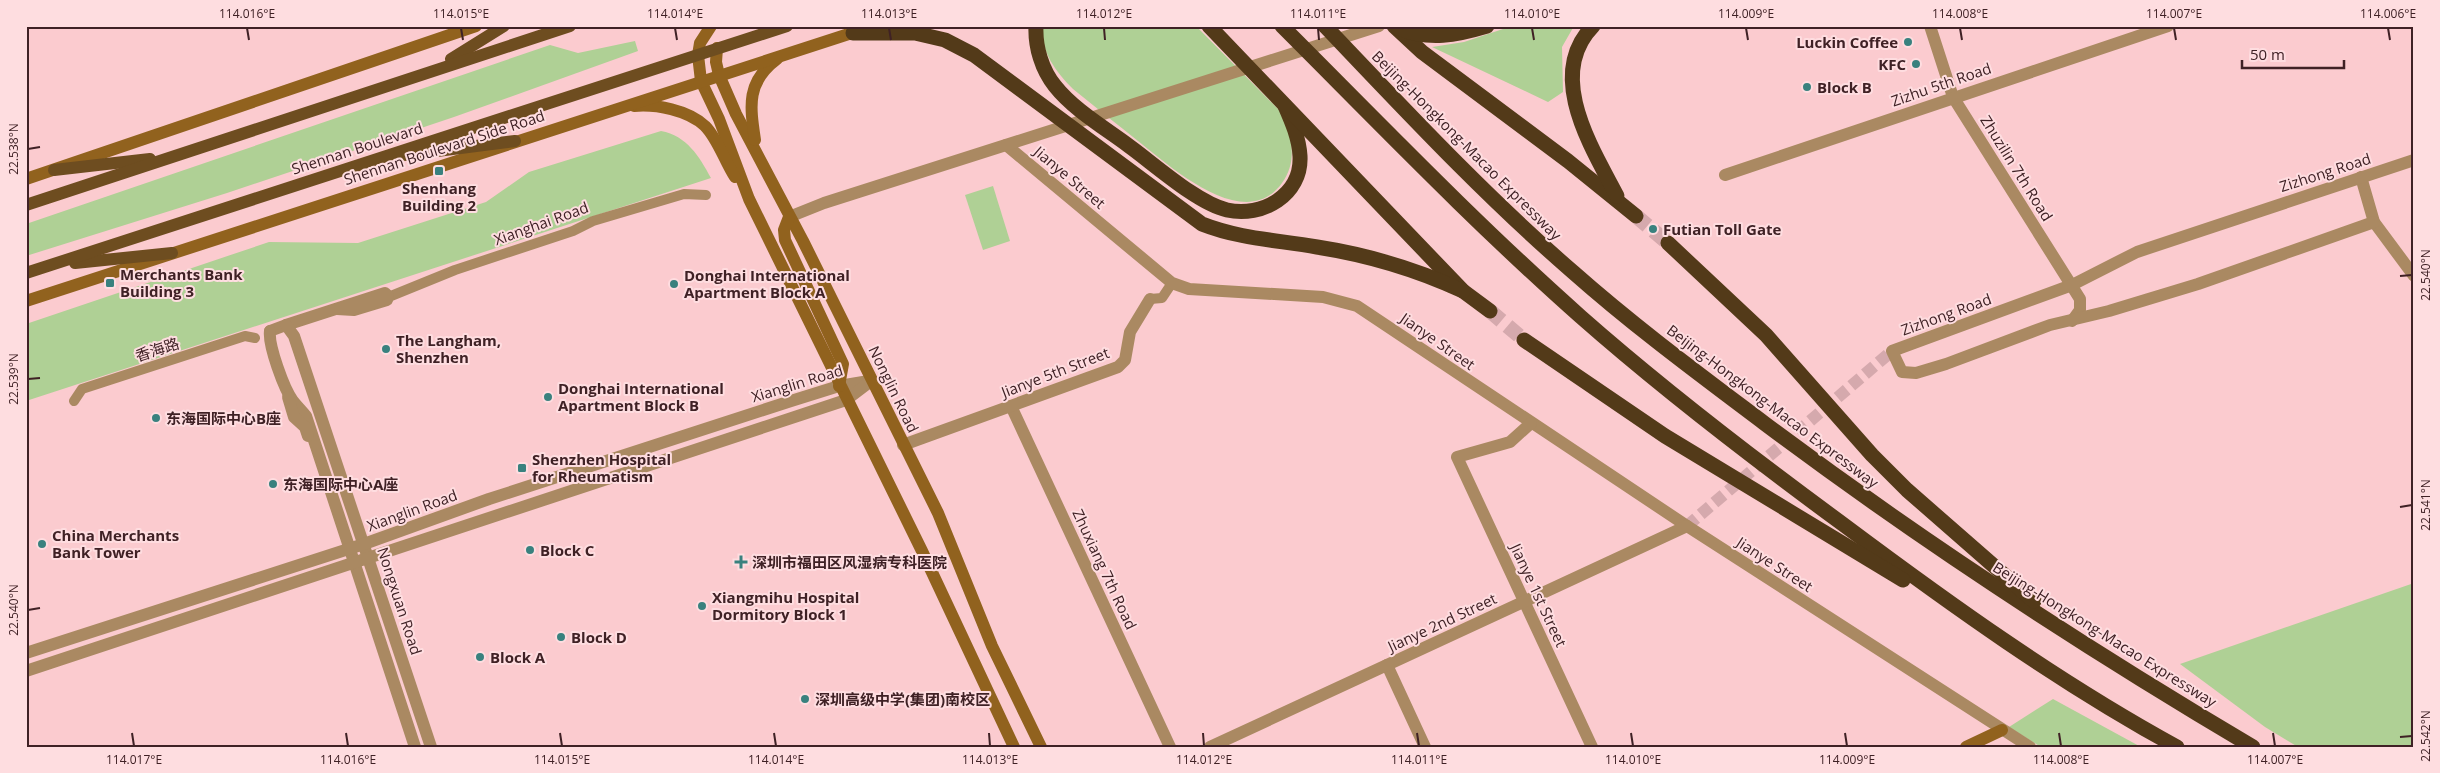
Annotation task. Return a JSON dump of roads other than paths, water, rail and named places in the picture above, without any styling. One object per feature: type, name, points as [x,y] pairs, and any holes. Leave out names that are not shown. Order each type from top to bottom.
[{"type":"highway","points":[[1036,26],[1038,48],[1042,62],[1056,88],[1186,189],[1215,206],[1242,212],[1258,210],[1273,205],[1286,194],[1299,170],[1298,142],[1284,106]]},
{"type":"highway","points":[[1209,26],[1463,291],[1490,311]]},
{"type":"highway","points":[[1282,26],[1580,316],[1672,395],[1843,525],[2007,643]]},
{"type":"highway","name":"Beijing-Hongkong-Macao Expressway","points":[[1324,26],[1479,184],[1572,272],[1668,351],[1889,514],[2091,648],[2253,747]]},
{"type":"highway","points":[[1396,26],[1411,33],[1426,36],[1445,36],[1488,26]]},
{"type":"highway","points":[[1396,26],[1422,52],[1568,160],[1636,216]]},
{"type":"highway","points":[[1592,26],[1576,52],[1572,82],[1574,98],[1586,135],[1621,204]]},
{"type":"highway","points":[[853,33],[915,33],[945,40],[974,55],[1186,214],[1218,230],[1233,235],[1320,247],[1379,260],[1425,274],[1463,291]]},
{"type":"highway","points":[[1668,243],[1766,335],[1872,455],[1913,495],[1994,569],[2091,648]]},
{"type":"highway","points":[[1524,340],[1665,436],[2177,747]]},
{"type":"main road","points":[[26,179],[476,26]]},
{"type":"main road","points":[[434,70],[504,26]]},
{"type":"main road","points":[[26,206],[570,26]]},
{"type":"main road","points":[[711,26],[700,43],[698,55],[700,81],[718,119],[748,199]]},
{"type":"main road","name":"Shennan Boulevard","points":[[26,273],[787,26]]},
{"type":"main road","name":"Shennan Boulevard Side Road","points":[[26,301],[619,107],[874,26]]},
{"type":"main road","name":"Nonglin Road","points":[[717,48],[716,62],[719,75],[938,513],[992,646],[1041,747]]},
{"type":"main road","points":[[756,150],[750,100],[768,66],[784,54]]},
{"type":"main road","points":[[619,107],[660,107],[694,118],[706,127],[748,199],[922,551],[1014,747]]},
{"type":"main road","points":[[374,159],[515,141]]},
{"type":"main road","points":[[54,170],[177,156]]},
{"type":"main road","points":[[789,218],[784,230],[785,240],[843,364],[839,386]]},
{"type":"main road","points":[[50,266],[172,253]]},
{"type":"main road","points":[[1966,747],[2002,730]]},
{"type":"street","points":[[789,218],[824,204],[1379,26]]},
{"type":"street","name":"Zhuzilin 7th Road","points":[[1930,26],[1953,97],[2080,299],[2080,310],[2072,321]]},
{"type":"street","name":"Zizhu 5th Road","points":[[1725,175],[2168,26]]},
{"type":"street","name":"Jianye Street","points":[[1006,145],[1172,284],[1189,288],[1323,297],[1346,302],[1367,312],[1687,526],[2030,747]]},
{"type":"street","name":"Zizhong Road","points":[[2374,222],[2198,284],[2072,321],[2050,325],[1946,364],[1916,373],[1902,372],[1892,351],[2072,285],[2138,252],[2414,160]]},
{"type":"street","points":[[2361,177],[2374,222],[2414,276]]},
{"type":"street","name":"Xianghai Road","points":[[391,296],[455,270],[573,231],[593,222],[684,194],[706,195]]},
{"type":"street","name":"Jianye 5th Street","points":[[904,445],[1118,367],[1125,360],[1130,332],[1150,299],[1162,298],[1172,284]]},
{"type":"street","points":[[271,337],[291,323],[337,309]]},
{"type":"street","name":"Nongxuan Road","points":[[291,323],[370,559],[430,747]]},
{"type":"street","points":[[271,337],[281,332],[290,332],[294,336]]},
{"type":"street","name":"香海路","points":[[74,401],[82,390],[245,336],[255,338]]},
{"type":"street","name":"Nongxuan Road","points":[[271,337],[294,417],[305,428],[341,545],[339,551],[335,553]]},
{"type":"street","name":"Xianglin Road","points":[[26,653],[364,544],[600,463],[839,386],[871,381]]},
{"type":"street","name":"Xianglin Road","points":[[26,671],[370,559],[604,478],[846,400],[871,381]]},
{"type":"street","name":"Nongxuan Road","points":[[286,388],[293,401],[306,416],[415,747]]},
{"type":"street","name":"Zhuxiang 7th Road","points":[[1011,406],[1170,747]]},
{"type":"street","name":"Jianye 1st Street","points":[[1531,423],[1510,442],[1457,457],[1592,747]]},
{"type":"street","points":[[652,463],[654,446]]},
{"type":"street","points":[[638,451],[652,463]]},
{"type":"street","points":[[600,463],[604,478]]},
{"type":"street","name":"Jianye 2nd Street","points":[[1210,747],[1687,526]]},
{"type":"street","points":[[1387,665],[1425,747]]},
{"type":"tunnel","points":[[1636,216],[1668,243]]},
{"type":"tunnel","points":[[1490,311],[1524,340]]},
{"type":"tunnel","points":[[1687,526],[1892,351]]},
{"type":"place","name":"Luckin Coffee","points":[[1908,42]]},
{"type":"place","name":"KFC","points":[[1916,64]]},
{"type":"place","name":"Block B","points":[[1807,87]]},
{"type":"place","name":"Shenhang Building 2","points":[[439,171]]},
{"type":"place","name":"Futian Toll Gate","points":[[1653,229]]},
{"type":"place","name":"Merchants Bank Building 3","points":[[110,283]]},
{"type":"place","name":"Donghai International Apartment Block A","points":[[674,284]]},
{"type":"place","name":"The Langham, Shenzhen","points":[[386,349]]},
{"type":"place","name":"Donghai International Apartment Block B","points":[[548,397]]},
{"type":"place","name":"东海国际中心B座","points":[[156,418]]},
{"type":"place","name":"Shenzhen Hospital for Rheumatism","points":[[522,468]]},
{"type":"place","name":"东海国际中心A座","points":[[273,484]]},
{"type":"place","name":"China Merchants Bank Tower","points":[[42,544]]},
{"type":"place","name":"Block C","points":[[530,550]]},
{"type":"place","name":"深圳市福田区风湿病专科医院","points":[[741,562]]},
{"type":"place","name":"Xiangmihu Hospital Dormitory Block 1","points":[[702,606]]},
{"type":"place","name":"Block D","points":[[561,637]]},
{"type":"place","name":"Block A","points":[[480,657]]},
{"type":"place","name":"深圳高级中学(集团)南校区","points":[[805,699]]}]
